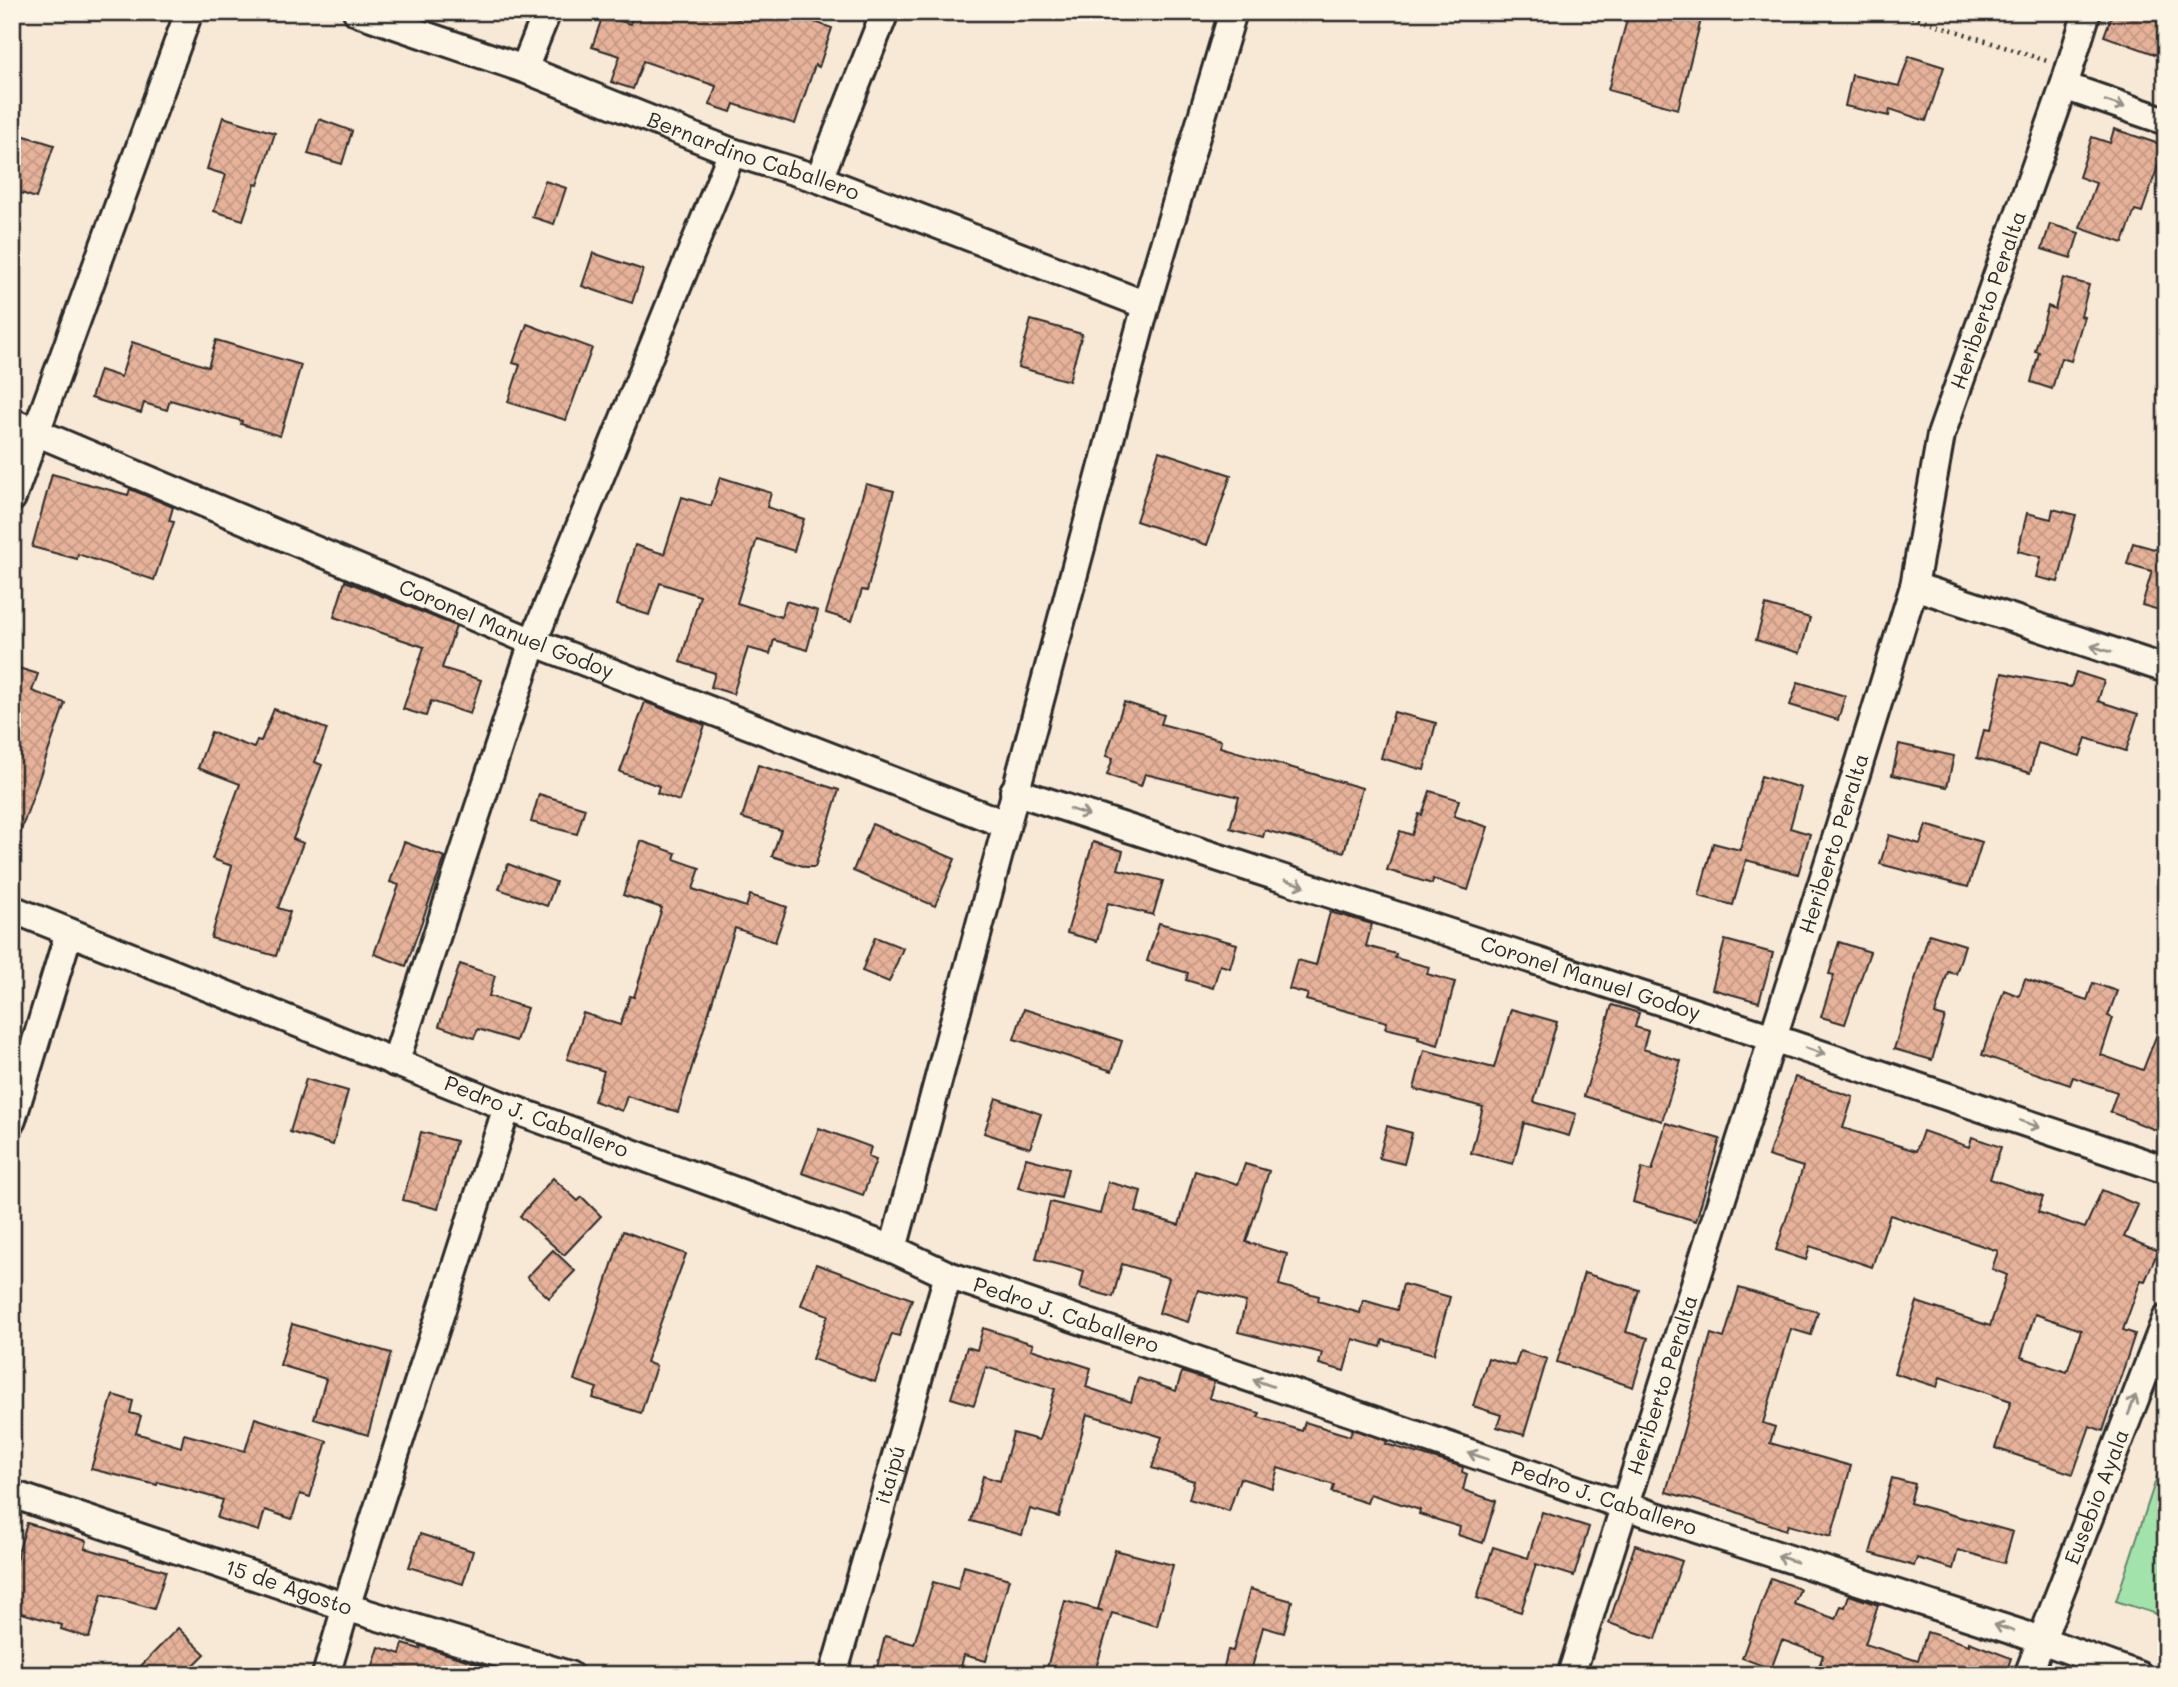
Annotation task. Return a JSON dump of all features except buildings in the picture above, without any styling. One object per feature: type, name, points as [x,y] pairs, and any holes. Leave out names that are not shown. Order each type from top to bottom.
[{"type":"street","points":[[12,498],[24,427],[189,12]]},
{"type":"street","name":"Bernardino Caballero","points":[[357,12],[524,69],[732,152],[819,179],[1146,305]]},
{"type":"street","points":[[524,69],[547,12]]},
{"type":"street","points":[[819,179],[885,12]]},
{"type":"street","points":[[893,1249],[1146,305],[1233,12]]},
{"type":"street","name":"Heriberto Peralta","points":[[1570,1675],[1914,586],[1941,435],[2067,78],[2087,12]]},
{"type":"street","points":[[2067,78],[2166,121]]},
{"type":"street","points":[[396,1063],[533,642],[732,152]]},
{"type":"street","name":"Coronel Manuel Godoy","points":[[24,427],[533,642],[1006,824]]},
{"type":"street","points":[[1914,586],[2166,669]]},
{"type":"street","name":"Coronel Manuel Godoy","points":[[1014,792],[1773,1038],[2166,1170]]},
{"type":"street","name":"Pedro J. Caballero","points":[[15,913],[508,1107],[893,1249],[948,1275],[1625,1506],[2041,1640],[2138,1675]]},
{"type":"street","points":[[12,1120],[69,932]]},
{"type":"street","points":[[326,1675],[508,1107]]},
{"type":"street","name":"itaipú","points":[[833,1675],[948,1275]]},
{"type":"street","name":"Eusebio Ayala","points":[[2028,1675],[2166,1319]]},
{"type":"street","name":"15 de Agosto","points":[[12,1494],[346,1606],[569,1675]]},
{"type":"path","points":[[1898,12],[2067,78]]},
{"type":"green space","points":[[2166,1449],[2166,1617],[2116,1601]]}]
